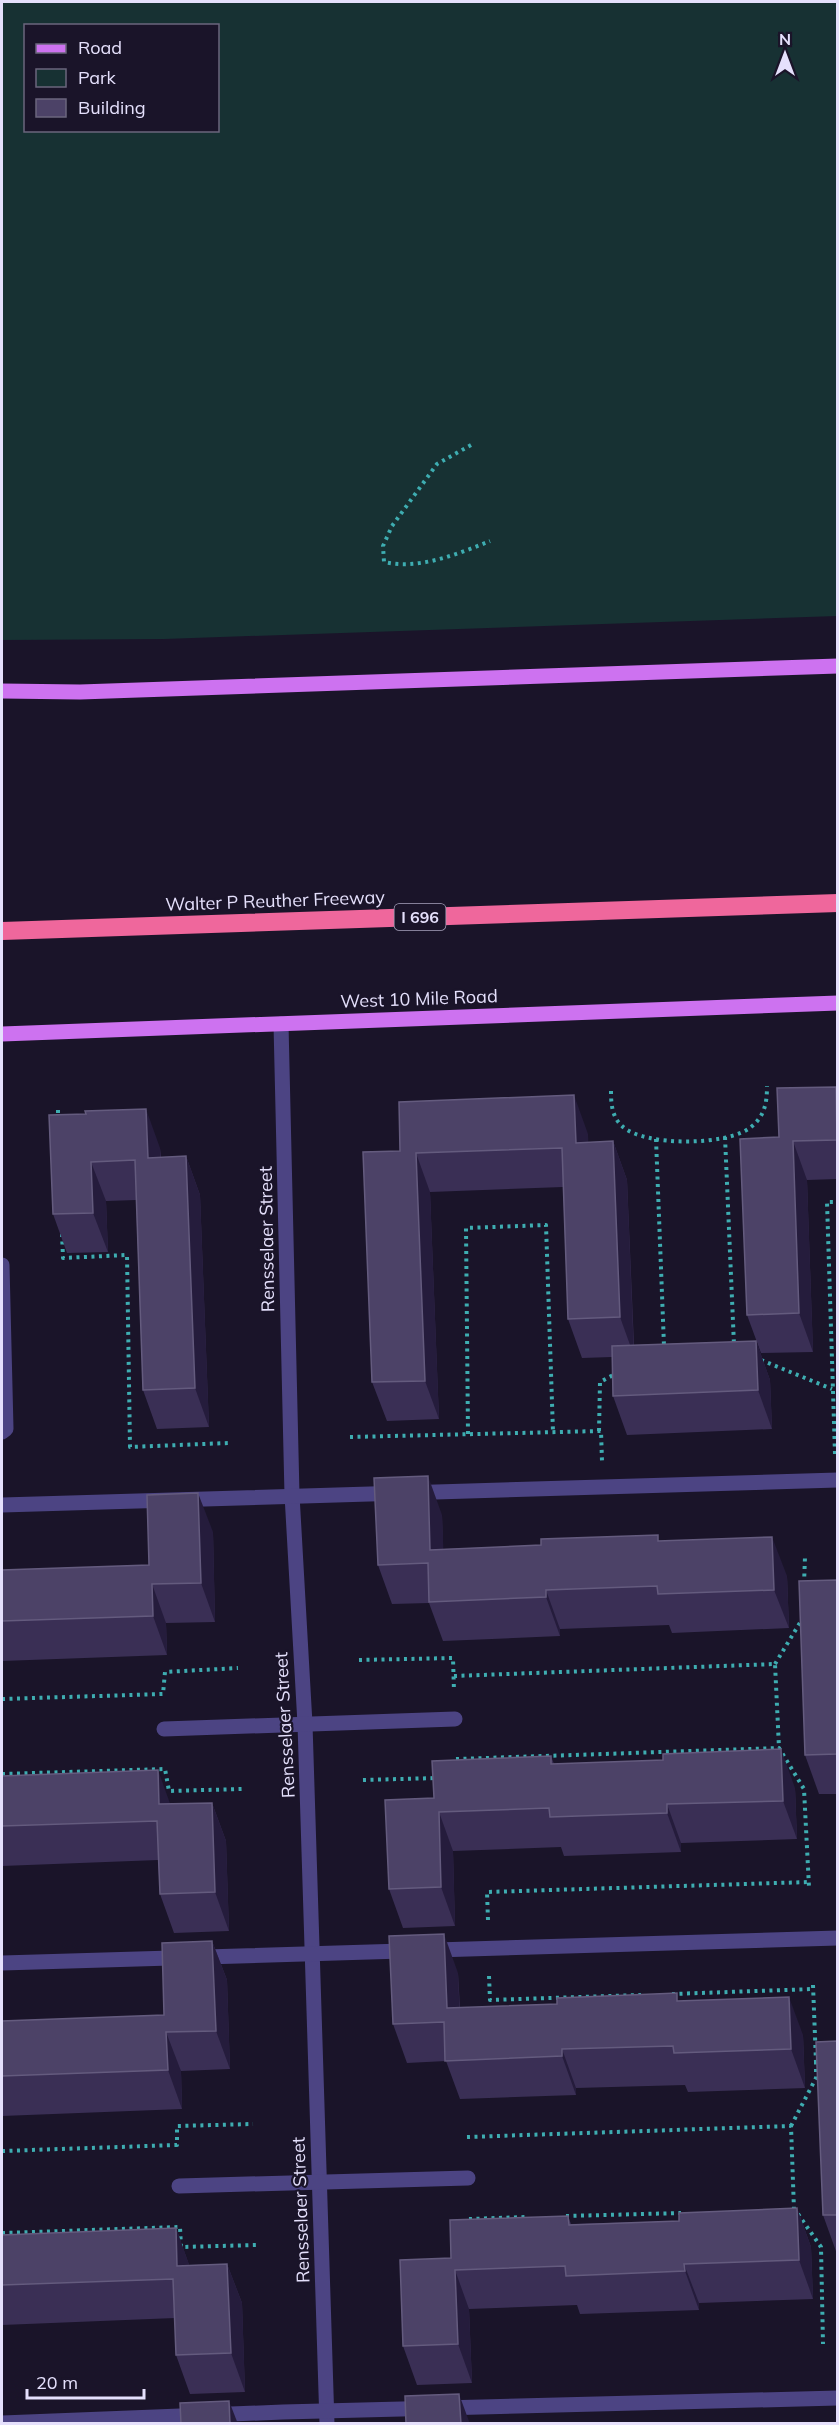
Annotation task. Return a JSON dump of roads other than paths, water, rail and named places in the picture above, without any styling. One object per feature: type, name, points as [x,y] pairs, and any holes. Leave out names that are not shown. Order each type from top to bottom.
[{"type":"highway","name":"Walter P Reuther Freeway","points":[[2,931],[837,903]]},
{"type":"main road","points":[[2,691],[92,691],[837,666]]},
{"type":"main road","name":"West 10 Mile Road","points":[[2,1034],[837,1003]]},
{"type":"street","name":"Rensselaer Street","points":[[281,1024],[292,1495],[305,1724],[327,2418]]},
{"type":"street","points":[[2,1265],[6,1429],[2,1432]]},
{"type":"street","points":[[2,1504],[837,1480]]},
{"type":"street","points":[[164,1729],[455,1719]]},
{"type":"street","points":[[2,1964],[837,1938]]},
{"type":"street","points":[[179,2186],[319,2184],[376,2179],[468,2178]]},
{"type":"street","points":[[2,2423],[327,2418],[837,2398]]}]
